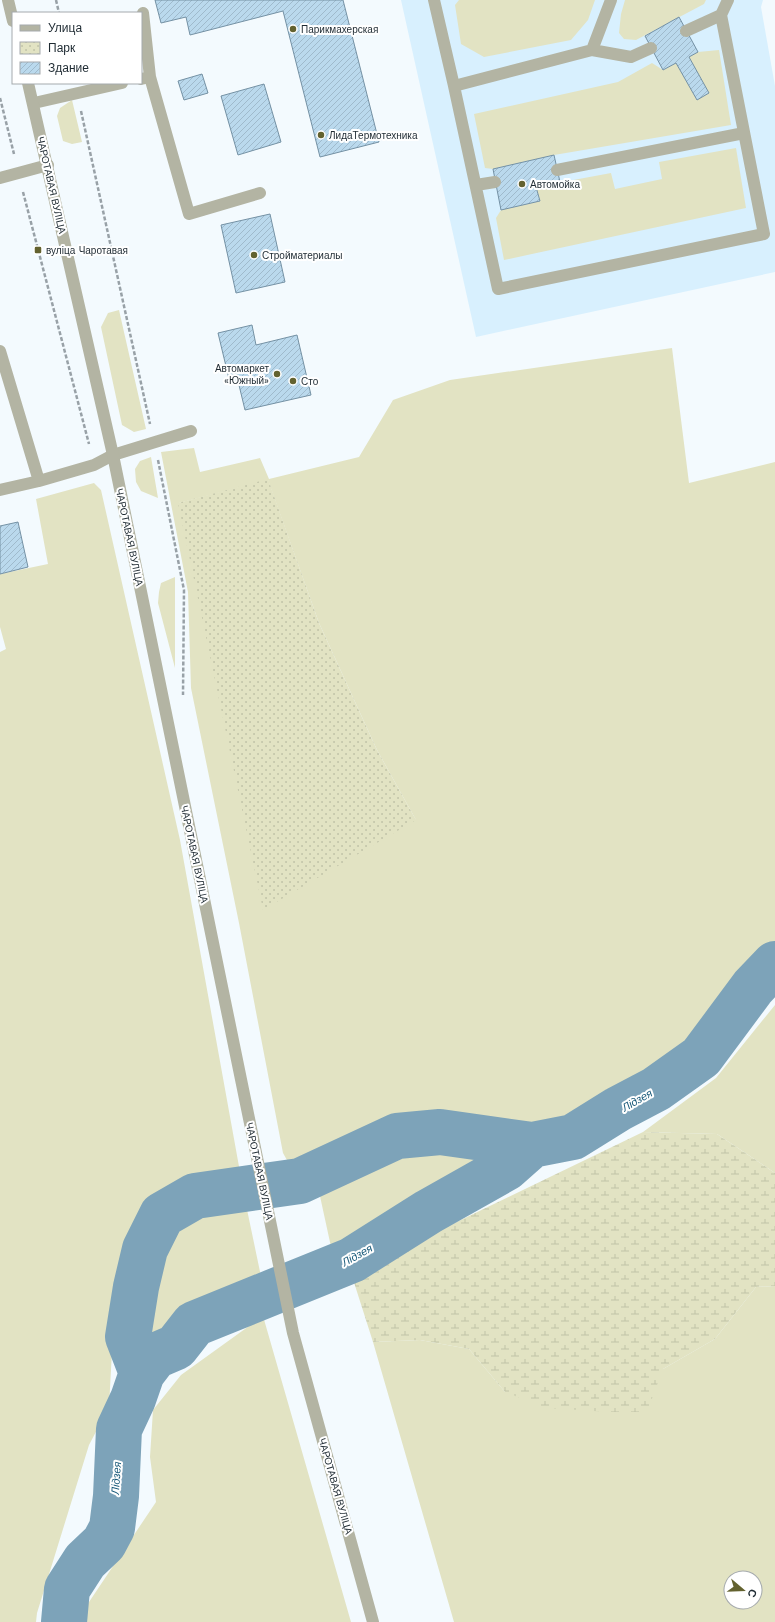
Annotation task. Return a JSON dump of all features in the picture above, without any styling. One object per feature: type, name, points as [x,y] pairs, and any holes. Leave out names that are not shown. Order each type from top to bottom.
[{"type":"street","points":[[8,0],[12,17]]},
{"type":"street","points":[[434,0],[498,289],[764,234],[721,15],[728,0]]},
{"type":"street","points":[[592,50],[612,0]]},
{"type":"street","points":[[143,13],[146,78],[189,214],[260,193]]},
{"type":"street","points":[[686,31],[721,15]]},
{"type":"street","points":[[454,86],[592,50],[631,57],[651,48]]},
{"type":"street","name":"ЧАРОТАВАЯ ВУЛІЦА","points":[[28,84],[113,455],[293,1333],[373,1622]]},
{"type":"street","points":[[34,104],[118,84]]},
{"type":"street","points":[[557,170],[744,133]]},
{"type":"street","points":[[0,178],[48,165]]},
{"type":"street","points":[[476,186],[495,182]]},
{"type":"street","points":[[0,351],[39,482]]},
{"type":"street","points":[[0,490],[39,482],[94,465],[113,455],[154,441],[191,431]]},
{"type":"path","points":[[56,0],[59,12]]},
{"type":"path","points":[[77,93],[154,441],[184,590],[183,697]]},
{"type":"path","points":[[0,98],[94,465]]},
{"type":"shaded area","points":[[401,0],[763,0],[761,7],[775,86],[775,272],[476,337]]},
{"type":"green space","points":[[459,0],[595,0],[588,20],[571,40],[484,57],[461,44],[455,5]]},
{"type":"green space","points":[[625,0],[706,0],[704,4],[636,40],[624,39],[619,33],[621,14]]},
{"type":"green space","points":[[719,50],[731,125],[554,155],[493,169],[485,168],[474,114],[618,82],[652,63],[663,70],[698,52]]},
{"type":"green space","points":[[72,100],[82,142],[72,144],[63,141],[57,116],[60,108]]},
{"type":"green space","points":[[736,148],[746,208],[504,260],[496,218],[501,210],[540,201],[536,187],[611,173],[615,189],[662,179],[659,162]]},
{"type":"green space","points":[[119,310],[146,429],[134,432],[122,425],[101,327],[108,313]]},
{"type":"green space","points":[[672,348],[689,483],[775,462],[775,957],[751,976],[692,1049],[638,1088],[569,1126],[532,1135],[401,1119],[319,1154],[293,1171],[283,1153],[239,923],[191,688],[188,592],[161,452],[194,448],[200,472],[260,458],[269,479],[359,457],[393,400],[450,380]],"holes":[[[268,480],[319,623],[377,750],[416,820],[179,503]]]},
{"type":"green space","points":[[151,457],[158,498],[141,491],[136,482],[135,469],[140,461]]},
{"type":"green space","points":[[268,479],[319,623],[377,750],[416,820],[263,910],[178,503]]},
{"type":"green space","points":[[94,483],[101,490],[180,840],[240,1172],[205,1174],[170,1193],[142,1214],[124,1283],[112,1351],[109,1407],[89,1445],[37,1613],[36,1622],[0,1622],[0,652],[6,649],[0,627],[0,574],[48,564],[36,499]]},
{"type":"green space","points":[[175,577],[175,668],[158,603],[161,583]]},
{"type":"green space","points":[[775,1005],[775,1173],[717,1134],[643,1132],[716,1078]]},
{"type":"green space","points":[[643,1132],[717,1134],[775,1173],[775,1286],[756,1287],[715,1339],[663,1369],[647,1412],[610,1412],[546,1408],[505,1392],[469,1349],[420,1340],[373,1342],[351,1273]]},
{"type":"green space","points":[[472,1149],[500,1163],[333,1256],[318,1187],[406,1156]]},
{"type":"green space","points":[[245,1200],[263,1286],[190,1320],[172,1341],[153,1352],[144,1361],[136,1335],[153,1250],[168,1218],[198,1205]]},
{"type":"green space","points":[[775,1286],[775,1622],[454,1622],[373,1342],[420,1340],[469,1349],[505,1392],[663,1369],[715,1339],[756,1287]]},
{"type":"green space","points":[[263,1316],[351,1622],[86,1622],[87,1605],[156,1502],[150,1457],[153,1410],[181,1375]]},
{"type":"building","points":[[155,0],[343,0],[379,142],[320,157],[283,11],[190,35],[186,17],[161,23]]},
{"type":"building","points":[[679,17],[698,52],[689,57],[709,93],[697,100],[676,63],[663,70],[645,36]]},
{"type":"building","points":[[202,74],[208,93],[184,100],[178,81]]},
{"type":"building","points":[[264,84],[281,142],[238,155],[221,96]]},
{"type":"building","name":"Автомойка","points":[[554,155],[560,182],[536,187],[540,201],[501,210],[493,169]]},
{"type":"building","points":[[270,214],[285,282],[236,293],[221,225]]},
{"type":"building","points":[[252,325],[256,345],[297,335],[311,395],[245,410],[238,381],[230,383],[218,333]]},
{"type":"building","points":[[18,522],[28,567],[0,574],[0,526]]},
{"type":"waterway","name":"Лідзея","points":[[64,1622],[67,1589],[85,1561],[104,1543],[112,1528],[116,1496],[119,1429],[133,1399],[142,1373],[155,1356],[176,1347],[194,1324],[352,1260],[428,1212],[506,1168],[532,1145],[573,1137],[618,1109],[656,1089],[701,1057],[753,987],[775,964]]},
{"type":"waterway","points":[[142,1373],[128,1337],[136,1287],[145,1249],[162,1215],[195,1196],[300,1181],[397,1136],[440,1132],[532,1145]]},
{"type":"place","name":"Парикмахерская","points":[[293,29]]},
{"type":"place","name":"ЛидаТермотехника","points":[[321,135]]},
{"type":"place","name":"Автомойка","points":[[522,184]]},
{"type":"place","name":"вуліца Чаротавая","points":[[38,250]]},
{"type":"place","name":"Стройматериалы","points":[[254,255]]},
{"type":"place","name":"Автомаркет «Южный»","points":[[277,374]]},
{"type":"place","name":"Сто","points":[[293,381]]}]
